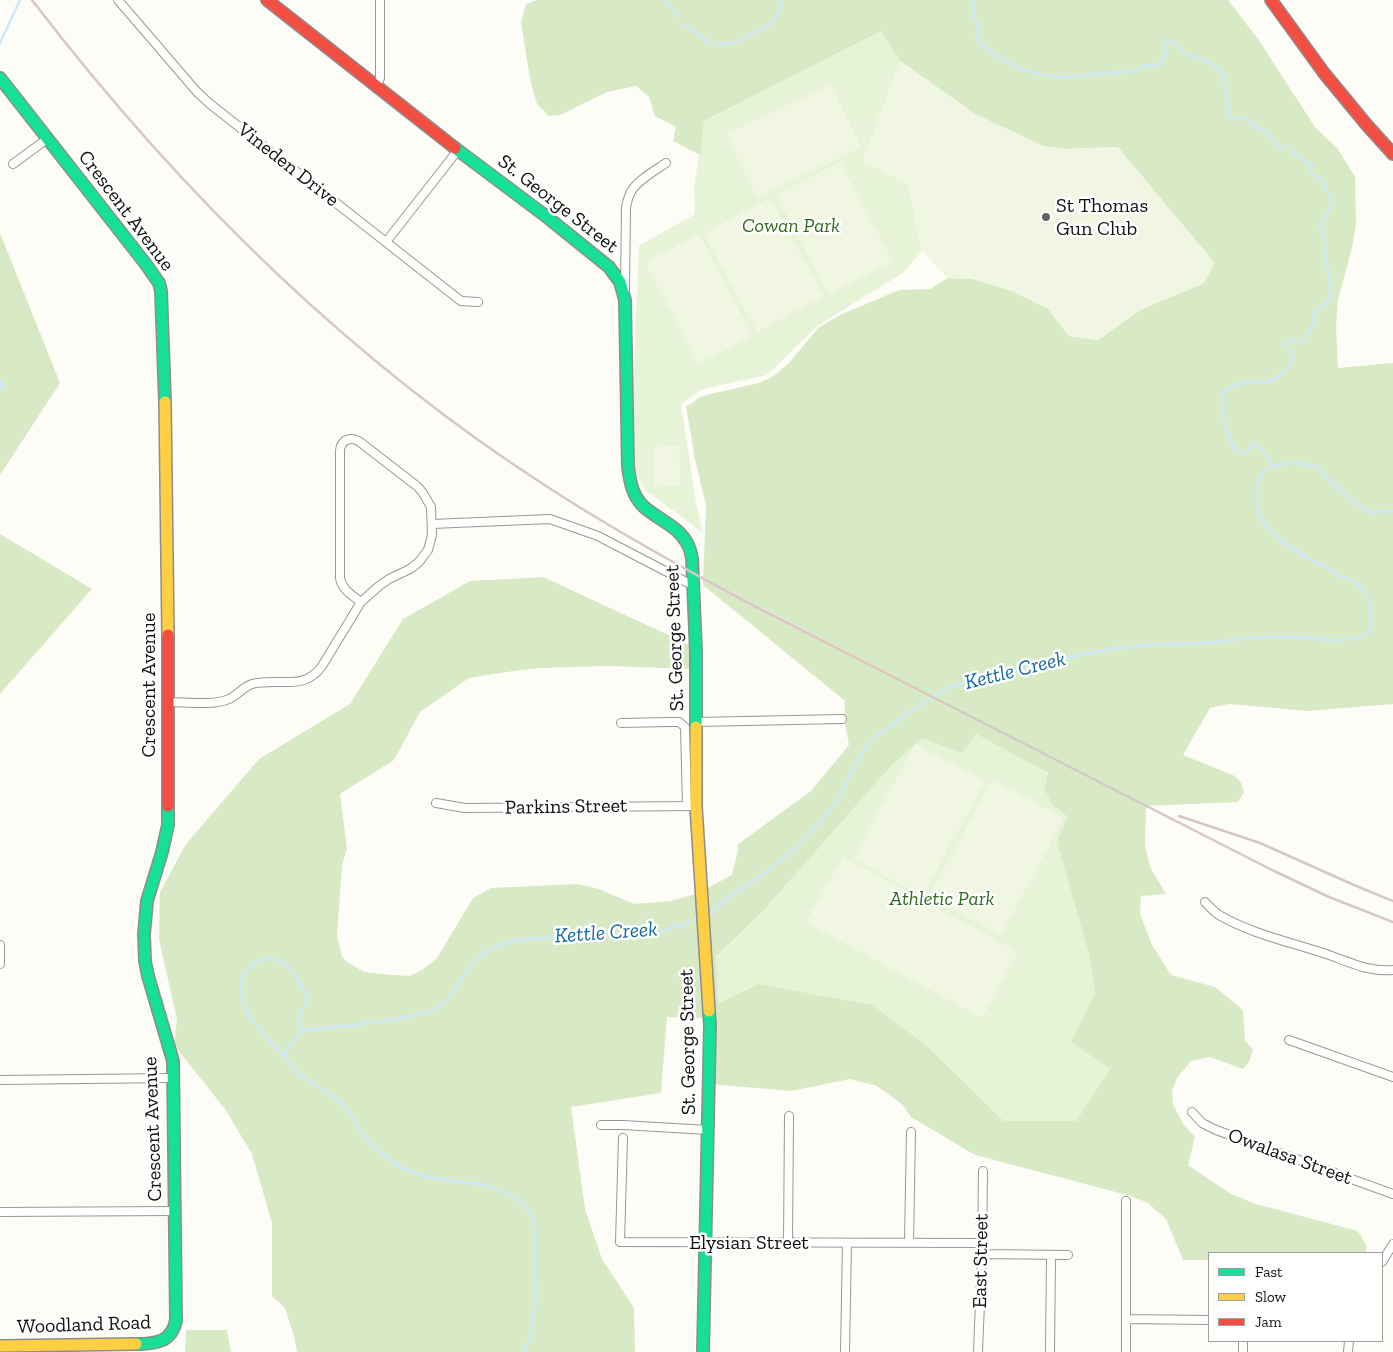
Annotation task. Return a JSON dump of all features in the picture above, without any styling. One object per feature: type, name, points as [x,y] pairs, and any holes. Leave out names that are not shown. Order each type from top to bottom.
[{"type":"main road","name":"St. George Street","points":[[267,0],[458,150],[547,217],[609,267],[622,286],[625,300],[628,467],[630,484],[634,495],[643,506],[680,533],[686,542],[692,558],[696,652],[696,722],[692,806],[710,1025],[703,1352]]},
{"type":"main road","points":[[1271,0],[1324,72],[1393,154]]},
{"type":"main road","name":"Crescent Avenue","points":[[0,78],[150,269],[162,291],[166,402],[169,702],[168,825],[147,901],[144,934],[146,968],[172,1055],[176,1320],[174,1330],[168,1337]]},
{"type":"main road","name":"Woodland Road","points":[[0,1346],[147,1344],[158,1342],[168,1337]]},
{"type":"street","name":"Vineden Drive","points":[[119,0],[197,92],[216,109],[461,301],[478,302]]},
{"type":"street","points":[[377,86],[380,78],[380,0]]},
{"type":"street","points":[[13,164],[48,138]]},
{"type":"street","points":[[386,242],[458,150]]},
{"type":"street","points":[[625,300],[626,208],[630,192],[636,185],[666,163]]},
{"type":"street","points":[[169,702],[218,702],[232,697],[252,684],[296,682],[312,677],[322,666],[361,602],[394,576],[410,569],[419,562],[428,550],[432,535],[431,507],[428,500],[418,487],[357,440],[347,439],[342,443],[340,450],[340,578],[346,591],[361,602]]},
{"type":"street","points":[[432,524],[550,519],[598,536],[694,586]]},
{"type":"street","points":[[696,722],[842,719]]},
{"type":"street","points":[[621,723],[679,722],[685,727],[692,806]]},
{"type":"street","name":"Parkins Street","points":[[436,803],[465,808],[692,806]]},
{"type":"street","points":[[1205,902],[1221,916],[1256,931],[1359,967],[1371,970],[1393,970]]},
{"type":"street","points":[[0,945],[0,964]]},
{"type":"street","points":[[1290,1040],[1393,1078]]},
{"type":"street","points":[[0,1080],[173,1078]]},
{"type":"street","name":"Owalasa Street","points":[[1192,1112],[1202,1123],[1216,1130],[1393,1194]]},
{"type":"street","points":[[788,1243],[789,1116]]},
{"type":"street","points":[[601,1125],[708,1130]]},
{"type":"street","points":[[909,1242],[911,1132]]},
{"type":"street","name":"Elysian Street","points":[[623,1138],[620,1242],[982,1243]]},
{"type":"street","name":"East Street","points":[[978,1352],[983,1171]]},
{"type":"street","points":[[1126,1202],[1126,1352]]},
{"type":"street","points":[[0,1212],[175,1211]]},
{"type":"street","points":[[845,1352],[847,1243]]},
{"type":"street","points":[[1383,1260],[1393,1244]]},
{"type":"street","points":[[982,1254],[1068,1255]]},
{"type":"street","points":[[1050,1352],[1051,1256]]},
{"type":"street","points":[[1126,1320],[1208,1320]]},
{"type":"green space","points":[[537,0],[1228,0],[1258,39],[1315,127],[1338,149],[1355,177],[1356,222],[1352,248],[1338,300],[1336,328],[1338,368],[1393,363],[1393,704],[1308,711],[1229,704],[1210,708],[1183,755],[1235,776],[1241,782],[1244,792],[1238,802],[1146,806],[1145,845],[1150,867],[1166,894],[1141,896],[1140,914],[1152,945],[1171,975],[1215,987],[1243,1010],[1245,1040],[1253,1050],[1249,1062],[1243,1069],[1210,1057],[1191,1061],[1177,1078],[1172,1091],[1173,1105],[1184,1125],[1195,1137],[1188,1165],[1231,1194],[1256,1204],[1358,1231],[1367,1247],[1365,1252],[1208,1252],[1208,1260],[1183,1260],[1166,1219],[1148,1203],[1131,1196],[975,1155],[911,1117],[903,1105],[877,1086],[850,1079],[791,1091],[710,1084],[709,1018],[667,1017],[661,1093],[571,1107],[585,1209],[602,1259],[634,1308],[635,1352],[297,1352],[285,1308],[272,1296],[272,1223],[252,1154],[225,1109],[174,1045],[177,1020],[159,939],[160,892],[186,844],[259,759],[350,704],[403,619],[470,581],[543,577],[690,645],[690,669],[609,666],[540,668],[469,678],[420,712],[394,760],[340,794],[347,849],[342,865],[337,935],[342,957],[364,972],[410,976],[422,970],[437,958],[473,898],[491,888],[578,884],[599,889],[634,904],[671,901],[696,894],[732,875],[738,850],[737,845],[811,791],[849,745],[844,719],[845,701],[703,585],[706,505],[695,459],[686,406],[698,398],[759,383],[775,375],[789,363],[818,328],[840,315],[899,290],[930,289],[948,278],[973,279],[1012,291],[1048,309],[1069,336],[1098,340],[1140,310],[1204,283],[1118,147],[1067,149],[1043,146],[975,114],[900,61],[881,31],[704,121],[700,155],[673,141],[676,127],[655,116],[649,97],[636,86],[607,92],[560,115],[549,116],[537,104],[530,79],[521,22],[526,4]],"holes":[[[976,734],[1048,773],[1044,788],[1052,805],[1068,817],[1057,841],[1089,954],[1095,993],[1071,1042],[1110,1069],[1076,1121],[1004,1121],[927,1046],[872,1005],[758,984],[719,1003],[716,957],[764,910],[891,766],[922,738],[962,753]]]},
{"type":"green space","name":"Cowan Park","points":[[881,31],[900,61],[863,161],[908,184],[922,251],[904,272],[817,326],[767,375],[703,389],[681,404],[696,503],[703,533],[644,489],[630,460],[639,246],[695,214],[694,188],[704,121]]},
{"type":"green space","name":"St Thomas Gun Club","points":[[900,61],[975,114],[1043,146],[1067,149],[1118,147],[1215,263],[1204,283],[1140,310],[1098,340],[1069,336],[1048,309],[1012,291],[973,279],[948,278],[922,251],[908,184],[863,162]]},
{"type":"green space","points":[[831,84],[861,147],[757,198],[726,134]]},
{"type":"green space","points":[[840,162],[893,261],[829,294],[776,195]]},
{"type":"green space","points":[[770,198],[824,296],[757,332],[703,234]]},
{"type":"green space","points":[[0,233],[60,383],[0,475]]},
{"type":"green space","points":[[699,234],[753,335],[699,364],[645,263]]},
{"type":"green space","points":[[679,446],[680,486],[654,487],[653,447]]},
{"type":"green space","points":[[0,534],[92,589],[0,694]]},
{"type":"green space","name":"Athletic Park","points":[[976,734],[1048,773],[1044,788],[1052,805],[1068,817],[1095,994],[1071,1042],[1110,1069],[1076,1121],[1004,1121],[927,1046],[758,984],[719,1003],[716,958],[764,910],[891,766],[922,737],[962,753]]},
{"type":"green space","points":[[915,744],[985,781],[923,896],[853,859]]},
{"type":"green space","points":[[992,780],[1064,818],[1001,935],[929,896]]},
{"type":"green space","points":[[843,856],[1018,952],[982,1018],[806,922]]},
{"type":"green space","points":[[186,1330],[227,1330],[231,1352],[185,1352]]},
{"type":"waterway","points":[[0,43],[20,0]]},
{"type":"waterway","points":[[664,0],[679,17]]},
{"type":"waterway","points":[[686,25],[710,43],[732,43],[769,25],[777,16],[783,0]]},
{"type":"waterway","points":[[972,0],[974,16],[978,25],[976,37],[996,56],[1023,69],[1037,73],[1066,77],[1138,71],[1144,65],[1152,66],[1161,63],[1166,50],[1164,41],[1167,40],[1175,43],[1182,51],[1208,61],[1218,70],[1223,71],[1229,117],[1249,120],[1255,127],[1265,131],[1278,146],[1290,149],[1297,156],[1312,165],[1310,173],[1321,179],[1333,202],[1320,226],[1324,240],[1331,295],[1325,304],[1314,312],[1313,326],[1302,343],[1291,339],[1283,343],[1290,350],[1292,361],[1276,378],[1260,383],[1245,382],[1224,390],[1224,420],[1234,449],[1242,453],[1249,449],[1253,442],[1263,450],[1272,466]]},
{"type":"waterway","points":[[0,380],[2,385],[0,389]]},
{"type":"waterway","name":"Kettle Creek","points":[[706,915],[797,847],[837,802],[865,748],[877,735],[930,698],[951,687],[995,672],[1116,648],[1260,637],[1340,640],[1359,637],[1367,633],[1371,625],[1370,608],[1368,599],[1361,587],[1354,581],[1340,576],[1288,546],[1270,531],[1263,522],[1256,504],[1257,490],[1260,477],[1269,468],[1289,463],[1312,465],[1318,468],[1338,489],[1368,512],[1393,511]]},
{"type":"waterway","name":"Kettle Creek","points":[[525,1352],[530,1336],[536,1296],[535,1232],[533,1219],[529,1211],[517,1199],[493,1187],[428,1177],[399,1167],[362,1134],[347,1108],[300,1075],[283,1055],[303,1030],[372,1023],[429,1013],[447,1001],[474,960],[502,944],[518,940],[575,933],[656,933],[699,918]]},
{"type":"waterway","name":"Kettle Creek","points":[[283,1055],[258,1028],[243,1004],[240,987],[246,971],[252,965],[259,961],[275,959],[284,963],[290,969],[308,997],[298,1022],[303,1030]]},
{"type":"railway","points":[[32,0],[87,70],[145,137],[205,202],[268,265],[333,325],[472,436],[598,519],[758,608],[1272,870],[1329,897],[1393,922]]},
{"type":"railway","points":[[1179,816],[1260,843],[1393,901]]},
{"type":"traffic: fast","points":[[0,78],[159,283],[161,291],[165,402]]},
{"type":"traffic: fast","points":[[455,148],[547,217],[609,267],[620,282],[625,300],[628,467],[631,483],[636,497],[643,506],[673,527],[683,537],[689,547],[692,558],[696,652],[696,727]]},
{"type":"traffic: fast","points":[[136,1344],[162,1340],[171,1333],[176,1320],[173,1061],[148,976],[145,961],[144,934],[147,901],[168,825],[168,806]]},
{"type":"traffic: fast","points":[[703,1352],[709,1011]]},
{"type":"traffic: slow","points":[[165,402],[168,635]]},
{"type":"traffic: slow","points":[[696,727],[696,806],[709,1011]]},
{"type":"traffic: slow","points":[[0,1346],[136,1344]]},
{"type":"traffic: jam","points":[[267,0],[455,148]]},
{"type":"traffic: jam","points":[[1271,0],[1324,73],[1393,154]]},
{"type":"traffic: jam","points":[[168,635],[168,806]]},
{"type":"place","name":"St Thomas Gun Club","points":[[1046,217]]}]
